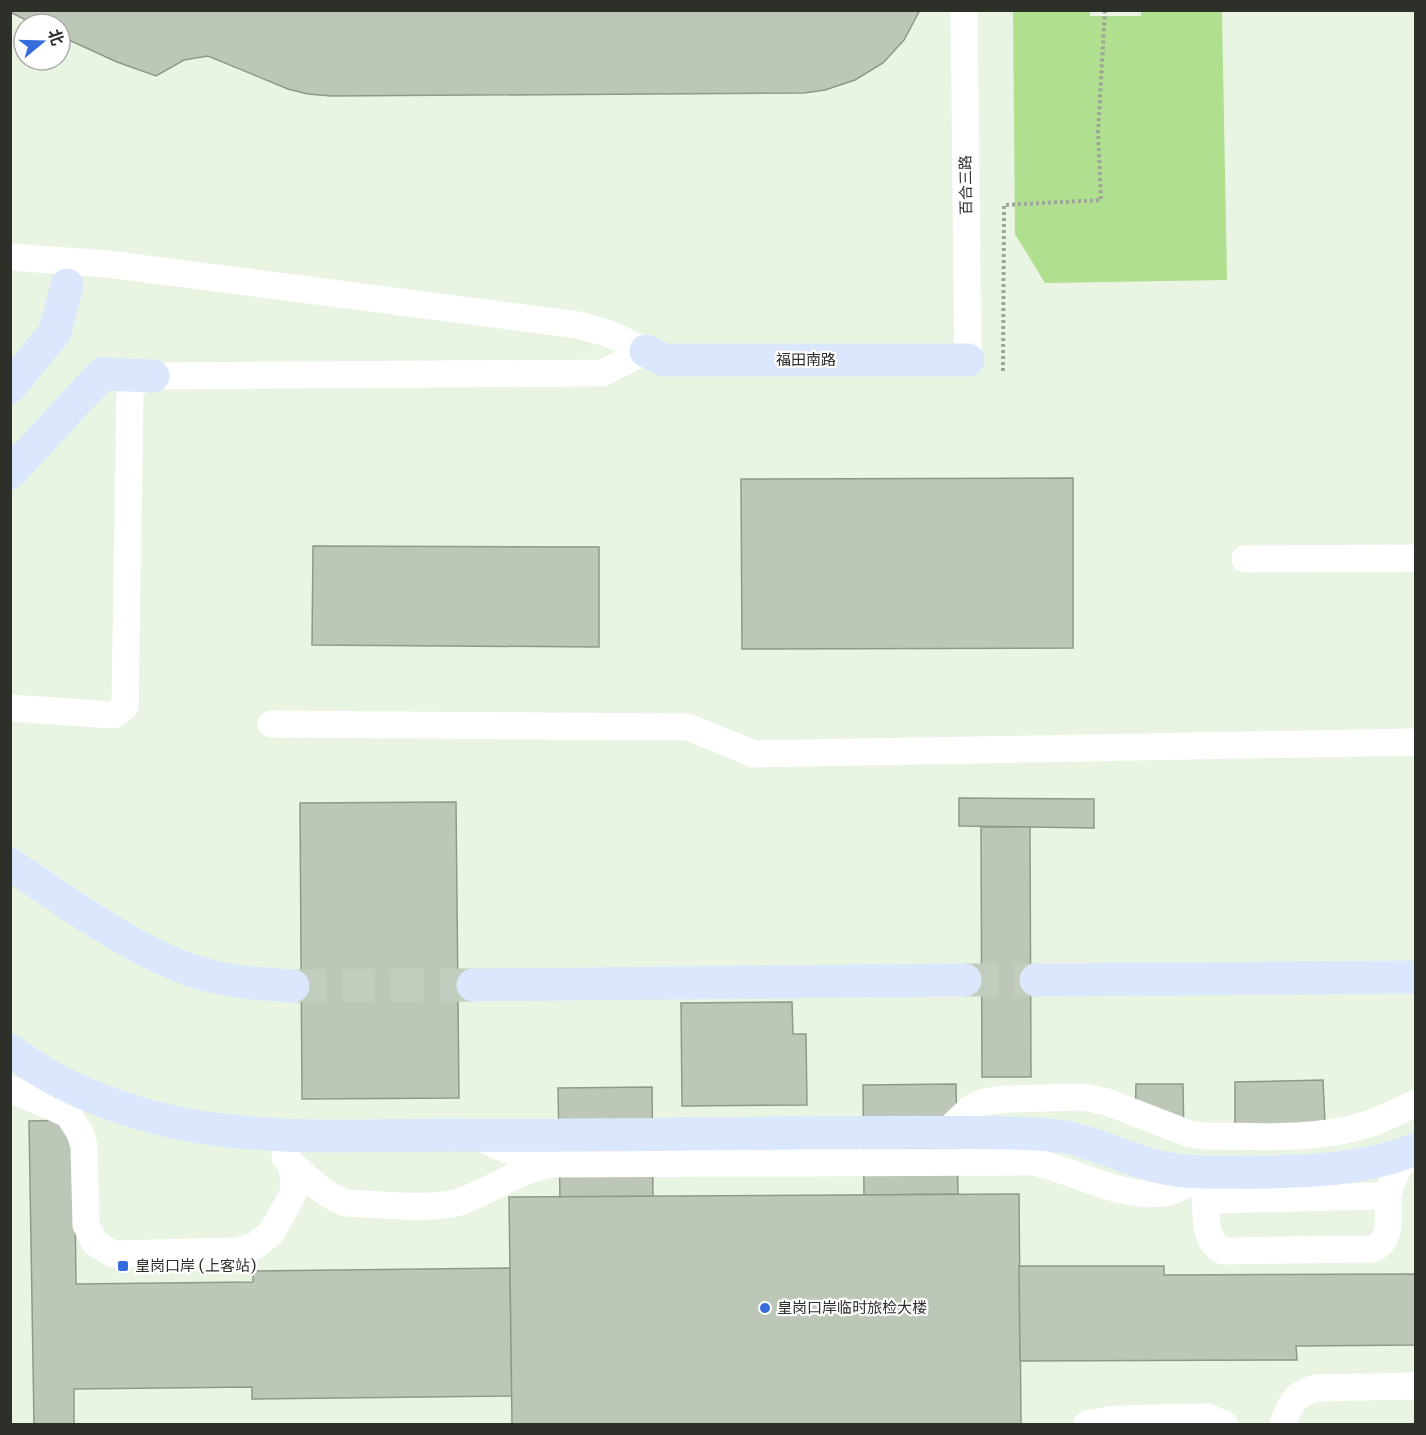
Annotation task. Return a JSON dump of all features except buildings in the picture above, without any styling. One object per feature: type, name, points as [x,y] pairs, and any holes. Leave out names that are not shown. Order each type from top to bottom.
[{"type":"main road","points":[[10,387],[54,332],[67,285]]},
{"type":"main road","name":"福田南路","points":[[646,351],[664,360],[968,360]]},
{"type":"main road","points":[[10,473],[102,374],[153,376]]},
{"type":"main road","points":[[10,864],[135,944],[174,963],[209,976],[246,983],[293,986]]},
{"type":"main road","points":[[1036,980],[1416,977]]},
{"type":"main road","points":[[473,985],[965,980]]},
{"type":"main road","points":[[10,1050],[47,1074],[114,1105],[176,1123],[245,1132],[472,1136],[1012,1133],[1068,1137],[1142,1163],[1179,1171],[1204,1186],[1336,1168],[1375,1161],[1416,1149]]},
{"type":"street","name":"百合三路","points":[[964,10],[968,360]]},
{"type":"street","points":[[10,257],[108,264],[567,323],[610,334],[646,351]]},
{"type":"street","points":[[10,708],[114,715],[125,706],[130,392],[138,380],[153,376],[602,373],[646,351]]},
{"type":"street","points":[[1245,560],[1416,558]]},
{"type":"street","points":[[271,724],[688,727],[754,754],[1416,742]]},
{"type":"street","points":[[10,1089],[68,1114],[80,1133],[84,1146],[86,1226],[95,1244],[113,1254],[237,1251],[255,1246],[272,1233],[293,1194],[294,1178],[290,1162]]},
{"type":"street","points":[[945,1133],[971,1108],[984,1102],[1007,1099],[1084,1097],[1107,1102],[1190,1134],[1204,1137],[1306,1136],[1334,1132],[1365,1125],[1416,1103]]},
{"type":"street","points":[[245,1132],[273,1146],[324,1192],[346,1203],[433,1206],[461,1201],[529,1169],[554,1164]]},
{"type":"street","points":[[472,1136],[535,1161],[554,1164],[1014,1161],[1050,1165],[1120,1190],[1151,1195],[1176,1190],[1187,1185],[1388,1196]]},
{"type":"street","points":[[1204,1186],[1209,1239],[1215,1247],[1223,1251],[1373,1249],[1380,1246],[1388,1231],[1388,1196],[1397,1171],[1416,1149]]},
{"type":"street","points":[[1283,1425],[1290,1404],[1306,1390],[1416,1386]]},
{"type":"street","points":[[1087,1425],[1114,1419],[1207,1417],[1224,1425]]},
{"type":"path","points":[[1003,371],[1004,205],[1101,200],[1098,133],[1105,10]]},
{"type":"green space","points":[[1013,11],[1090,11],[1090,16],[1141,16],[1141,11],[1222,11],[1227,280],[1045,283],[1015,234]]},
{"type":"tunnel","points":[[965,980],[1036,980]]},
{"type":"tunnel","points":[[293,986],[473,985]]},
{"type":"place","name":"皇岗口岸 (上客站)","points":[[123,1266]]},
{"type":"place","name":"皇岗口岸临时旅检大楼","points":[[765,1308]]}]
